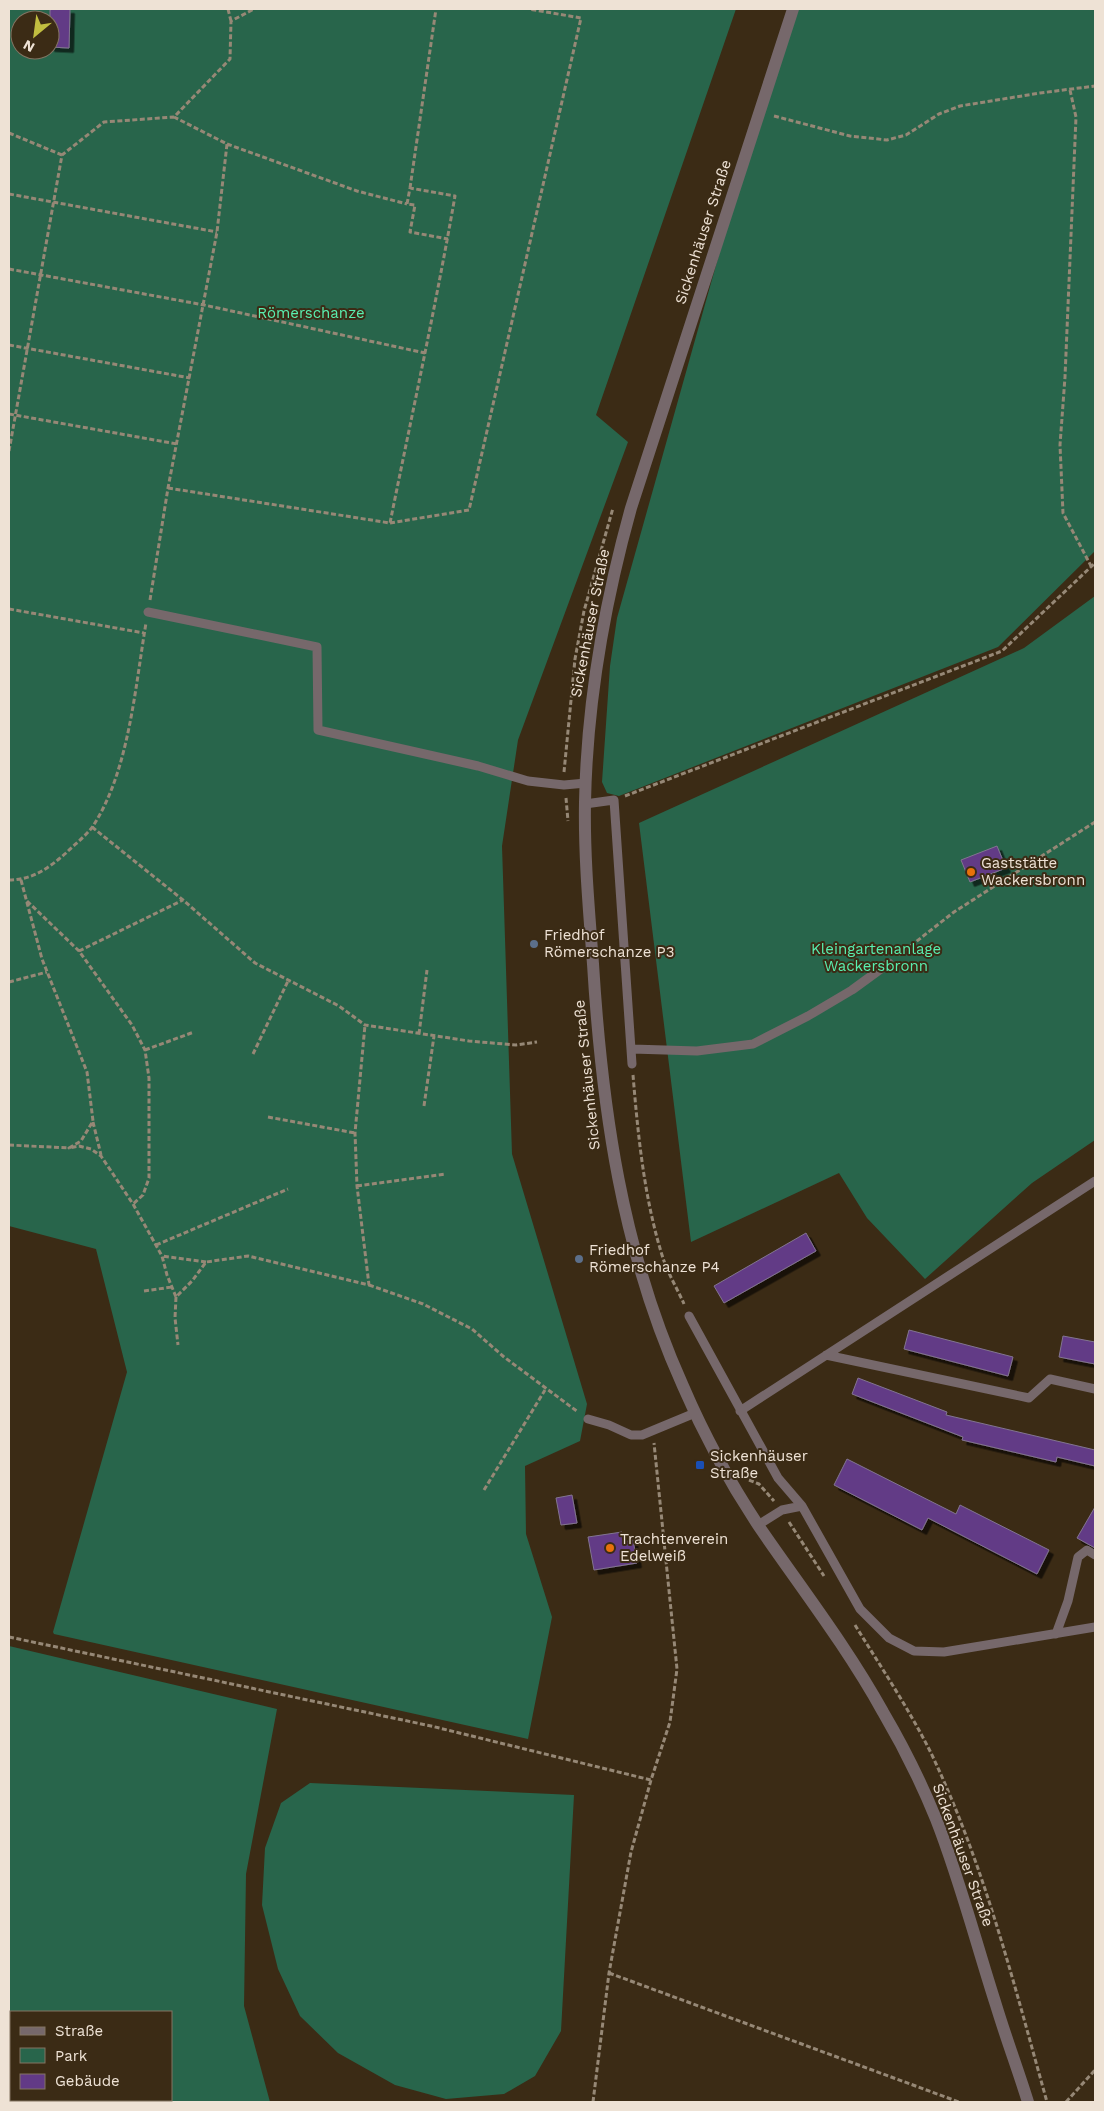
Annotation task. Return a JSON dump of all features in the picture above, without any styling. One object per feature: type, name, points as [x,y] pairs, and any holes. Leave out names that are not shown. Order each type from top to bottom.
[{"type":"street","name":"Sickenhäuser Straße","points":[[793,9],[646,460],[615,567],[596,665],[588,732],[585,804],[595,1002],[604,1095],[615,1169],[629,1230],[663,1340],[695,1413],[726,1472],[758,1525],[855,1665],[882,1710],[912,1768],[935,1817],[957,1879],[1028,2102]]},
{"type":"lane","points":[[148,612],[317,647],[318,730],[478,766],[528,781],[564,785],[586,784]]},
{"type":"lane","points":[[585,804],[614,800],[632,1064]]},
{"type":"lane","points":[[632,1049],[697,1052],[753,1044],[808,1016],[852,990],[888,963]]},
{"type":"lane","points":[[740,1411],[1095,1181]]},
{"type":"lane","points":[[689,1316],[778,1478],[802,1506],[860,1609],[889,1638],[914,1651],[944,1652],[1095,1627]]},
{"type":"lane","points":[[826,1355],[1029,1398],[1050,1379],[1095,1389]]},
{"type":"lane","points":[[588,1419],[631,1435],[653,1432],[695,1413]]},
{"type":"lane","points":[[758,1525],[782,1510],[802,1506]]},
{"type":"lane","points":[[1056,1634],[1068,1601],[1078,1558],[1087,1550],[1095,1555]]},
{"type":"path","points":[[174,117],[230,59],[232,21],[228,9]]},
{"type":"path","points":[[232,21],[254,9]]},
{"type":"path","points":[[407,204],[436,9]]},
{"type":"path","points":[[168,488],[390,523],[469,510],[582,18],[529,9]]},
{"type":"path","points":[[759,112],[850,136],[887,140],[906,135],[939,114],[960,106],[1095,86]]},
{"type":"path","points":[[1070,90],[1076,117],[1065,377],[1060,445],[1063,513],[1092,566]]},
{"type":"path","points":[[9,451],[62,155],[104,122],[174,117],[227,144],[357,191],[415,206],[410,232],[448,239]]},
{"type":"path","points":[[9,133],[62,155]]},
{"type":"path","points":[[9,880],[22,880],[38,874],[58,860],[92,827],[113,788],[124,751],[168,488],[178,444],[217,232],[227,144]]},
{"type":"path","points":[[390,523],[456,196],[410,188]]},
{"type":"path","points":[[9,194],[217,232]]},
{"type":"path","points":[[9,269],[204,304],[425,353]]},
{"type":"path","points":[[9,345],[190,378]]},
{"type":"path","points":[[9,414],[178,444]]},
{"type":"path","points":[[568,824],[564,762],[575,659],[584,611],[616,501]]},
{"type":"path","points":[[614,800],[1002,651],[1095,563]]},
{"type":"path","points":[[9,609],[144,633]]},
{"type":"path","points":[[888,963],[954,912],[1095,822]]},
{"type":"path","points":[[92,827],[183,900],[255,963],[339,1006],[365,1025],[434,1036],[516,1045],[537,1042]]},
{"type":"path","points":[[22,880],[47,972],[87,1072],[93,1121],[101,1156],[133,1204],[162,1256],[176,1297],[175,1318],[178,1344]]},
{"type":"path","points":[[79,951],[183,900]]},
{"type":"path","points":[[27,901],[79,951],[132,1025],[145,1050],[149,1078],[149,1178],[143,1195],[133,1204]]},
{"type":"path","points":[[419,1034],[427,970]]},
{"type":"path","points":[[9,982],[47,972]]},
{"type":"path","points":[[253,1054],[288,981]]},
{"type":"path","points":[[365,1025],[355,1133],[356,1186],[369,1286]]},
{"type":"path","points":[[145,1050],[194,1032]]},
{"type":"path","points":[[424,1106],[434,1036]]},
{"type":"path","points":[[632,1064],[637,1127],[649,1200],[662,1256],[689,1316]]},
{"type":"path","points":[[268,1117],[355,1133]]},
{"type":"path","points":[[69,1148],[81,1141],[93,1121]]},
{"type":"path","points":[[9,1144],[69,1148],[79,1146],[91,1149],[101,1156]]},
{"type":"path","points":[[356,1186],[446,1174]]},
{"type":"path","points":[[156,1245],[288,1189]]},
{"type":"path","points":[[162,1256],[206,1262],[248,1256],[369,1286],[423,1304],[472,1329],[546,1390],[588,1419]]},
{"type":"path","points":[[176,1297],[192,1281],[206,1262]]},
{"type":"path","points":[[144,1291],[172,1287]]},
{"type":"path","points":[[484,1490],[546,1390]]},
{"type":"path","points":[[593,2102],[609,1973],[631,1852],[651,1780],[670,1722],[677,1668],[653,1432]]},
{"type":"path","points":[[9,1637],[421,1724],[651,1780]]},
{"type":"path","points":[[609,1973],[959,2102]]},
{"type":"path","points":[[1066,2102],[1095,2070]]},
{"type":"green space","name":"Römerschanze","points":[[9,9],[736,9],[596,415],[628,442],[518,740],[502,846],[512,1154],[587,1404],[580,1441],[525,1466],[526,1534],[552,1617],[528,1739],[54,1634],[53,1632],[127,1372],[96,1249],[9,1226]]},
{"type":"green space","points":[[793,9],[1095,9],[1095,551],[998,647],[619,796],[607,793],[602,782],[610,666],[617,618],[759,112]]},
{"type":"green space","name":"Kleingartenanlage Wackersbronn","points":[[1095,596],[1095,1140],[1032,1183],[925,1279],[867,1218],[839,1173],[691,1242],[639,823],[1024,648]]},
{"type":"green space","points":[[9,1646],[277,1709],[246,1874],[244,2006],[270,2102],[9,2102]]},
{"type":"green space","points":[[310,1783],[574,1795],[561,2031],[535,2076],[504,2094],[446,2099],[395,2085],[338,2053],[300,2016],[278,1969],[262,1905],[265,1848],[281,1803]]},
{"type":"building","points":[[70,9],[69,48],[60,48],[60,10],[50,10]]},
{"type":"building","points":[[997,846],[1006,868],[970,882],[961,860]]},
{"type":"building","points":[[806,1233],[816,1251],[724,1303],[714,1286]]},
{"type":"building","points":[[909,1330],[1013,1357],[1008,1376],[904,1349]]},
{"type":"building","points":[[1063,1336],[1095,1342],[1095,1364],[1059,1357]]},
{"type":"building","points":[[858,1378],[947,1412],[946,1415],[1095,1450],[1095,1466],[1057,1457],[1056,1462],[962,1440],[963,1437],[852,1394]]},
{"type":"building","points":[[847,1459],[956,1514],[960,1505],[1049,1550],[1037,1574],[928,1518],[922,1530],[834,1485]]},
{"type":"building","points":[[572,1495],[577,1523],[561,1525],[556,1498]]},
{"type":"building","points":[[1095,1507],[1095,1548],[1077,1538]]},
{"type":"building","points":[[622,1532],[624,1542],[633,1540],[637,1563],[594,1570],[588,1537]]},
{"type":"place","name":"Gaststätte Wackersbronn","points":[[971,872]]},
{"type":"place","name":"Friedhof Römerschanze P3","points":[[534,944]]},
{"type":"place","name":"Friedhof Römerschanze P4","points":[[579,1259]]},
{"type":"place","name":"Sickenhäuser Straße","points":[[700,1465]]},
{"type":"place","name":"Trachtenverein Edelweiß","points":[[610,1548]]}]
